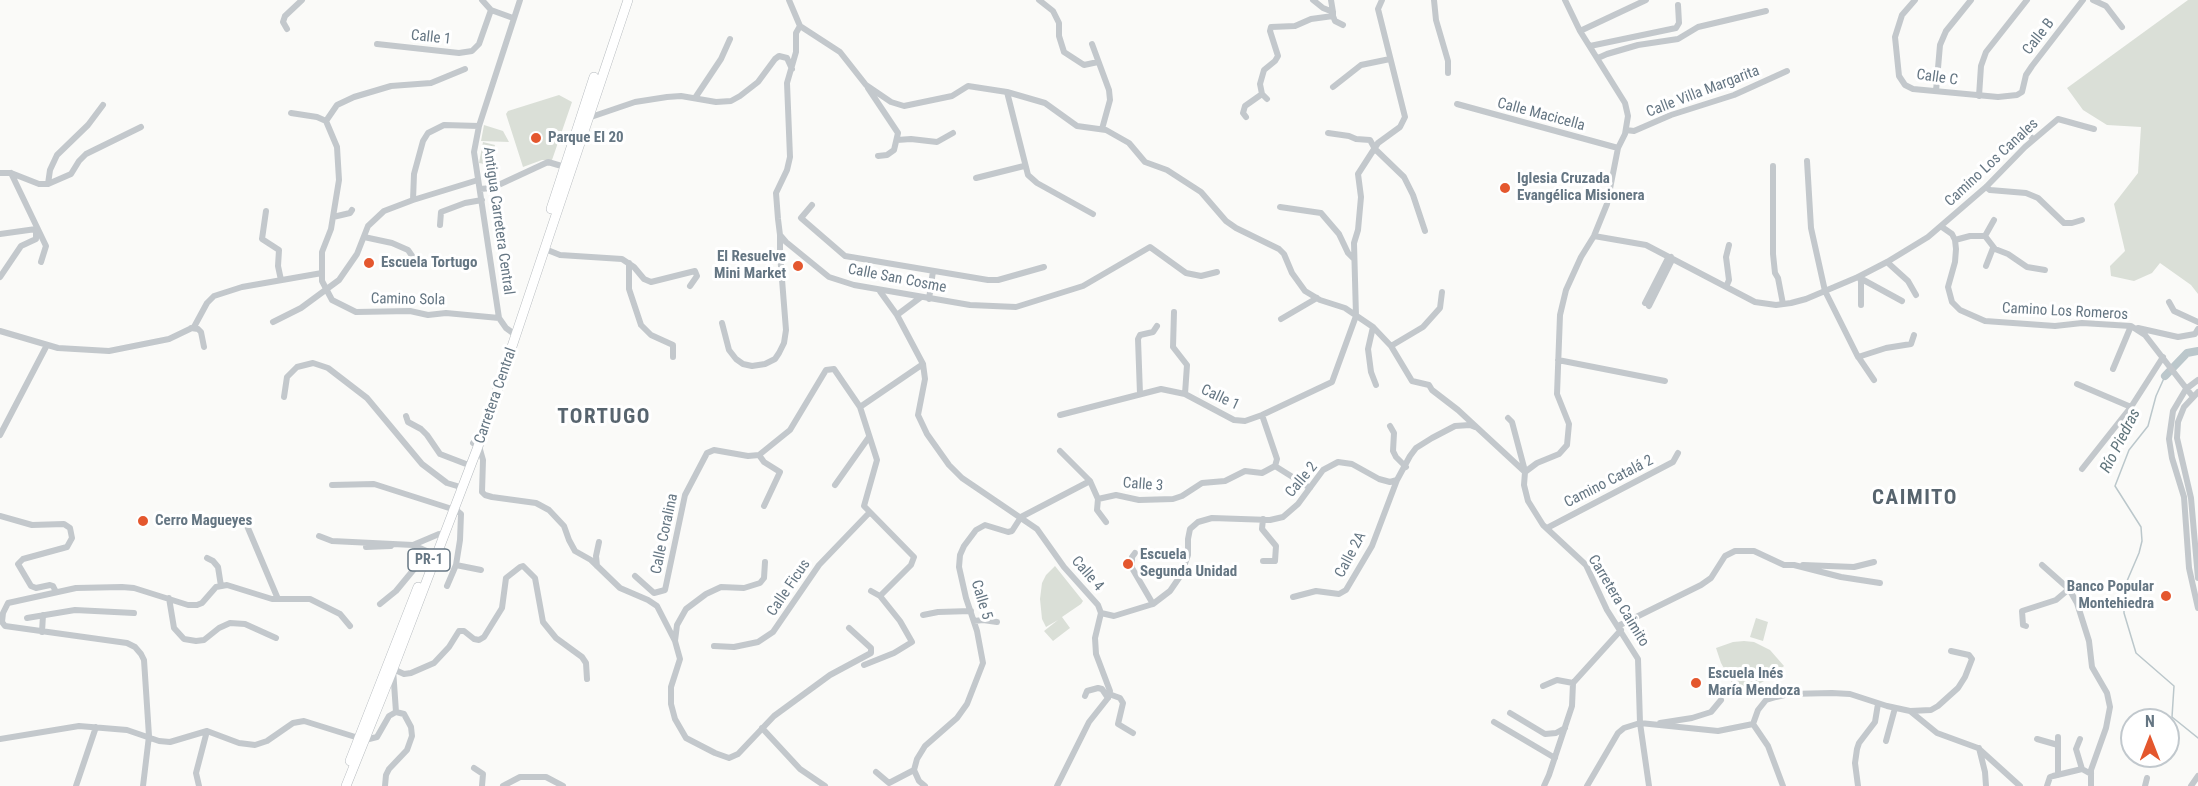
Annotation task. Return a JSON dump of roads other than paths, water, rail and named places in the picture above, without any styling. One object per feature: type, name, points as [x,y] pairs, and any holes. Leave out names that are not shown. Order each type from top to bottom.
[{"type":"highway","name":"Carretera Central","points":[[340,786],[393,669],[476,445],[545,249],[621,0]]},
{"type":"highway","name":"Carretera Central","points":[[514,334],[565,167],[628,0]]},
{"type":"highway","name":"Carretera Central","points":[[346,786],[431,553],[452,508],[457,486],[476,445]]},
{"type":"street","points":[[287,29],[283,22],[285,16],[302,0]]},
{"type":"street","points":[[482,0],[491,10],[513,18]]},
{"type":"street","name":"Antigua Carretera Central","points":[[514,334],[499,318],[474,152],[475,139],[520,0]]},
{"type":"street","points":[[789,0],[800,26],[840,52],[866,85],[898,133],[894,150],[887,155],[878,156]]},
{"type":"street","points":[[1039,0],[1053,11],[1059,23],[1059,36],[1064,52],[1084,65],[1098,62]]},
{"type":"street","points":[[1313,0],[1333,14]]},
{"type":"street","points":[[1331,0],[1335,21],[1343,25]]},
{"type":"street","points":[[1356,316],[1354,243],[1358,230],[1361,197],[1358,174],[1378,143],[1400,127],[1405,117],[1378,9],[1382,0]]},
{"type":"street","points":[[1434,0],[1436,20],[1448,61],[1448,73]]},
{"type":"street","points":[[866,85],[891,102],[904,106],[952,96],[968,86],[1007,92],[1046,103],[1077,126],[1106,130],[1129,143],[1145,162],[1167,170],[1201,192],[1236,228],[1279,249],[1305,291],[1345,308],[1373,327],[1391,346],[1412,381],[1429,385],[1431,390],[1458,410],[1525,472],[1537,463],[1558,454],[1568,445],[1569,424],[1557,394],[1560,315],[1566,290],[1581,257],[1594,236],[1607,204],[1618,148],[1626,130],[1628,116],[1626,103],[1580,31],[1564,0]]},
{"type":"street","points":[[1580,31],[1646,0]]},
{"type":"street","name":"Calle C","points":[[1915,0],[1902,15],[1895,37],[1899,76],[1905,85],[1913,89],[1979,96],[1998,97],[2017,95],[2022,92]]},
{"type":"street","points":[[1936,91],[1940,45],[1946,31],[1971,0]]},
{"type":"street","points":[[1979,96],[1981,66],[1986,52],[2027,0]]},
{"type":"street","name":"Calle B","points":[[2022,92],[2026,75],[2083,0]]},
{"type":"street","points":[[2093,0],[2106,6],[2122,27]]},
{"type":"street","points":[[1590,46],[1676,28],[1679,23],[1678,5]]},
{"type":"street","name":"Calle 1","points":[[377,44],[459,53],[472,51],[479,44],[491,10]]},
{"type":"street","points":[[1598,58],[1638,45],[1678,39],[1698,27],[1766,11]]},
{"type":"street","points":[[1246,117],[1243,113],[1245,106],[1264,97],[1260,84],[1264,70],[1278,56],[1270,31],[1271,27],[1295,26],[1311,19],[1333,14]]},
{"type":"street","points":[[722,323],[729,350],[743,364],[752,366],[765,364],[774,359],[784,343],[786,330],[776,193],[787,170],[790,157],[787,83],[796,52],[796,33],[800,26]]},
{"type":"street","points":[[695,98],[721,59],[730,39]]},
{"type":"street","points":[[1092,44],[1109,90],[1110,100],[1102,129]]},
{"type":"street","points":[[584,117],[654,98],[681,96],[723,102],[740,96],[758,82],[774,59],[779,56],[788,58],[792,69]]},
{"type":"street","points":[[1333,87],[1361,65],[1390,59]]},
{"type":"street","points":[[326,121],[337,105],[354,97],[391,86],[431,83],[465,69]]},
{"type":"street","name":"Calle Villa Margarita","points":[[1626,130],[1634,131],[1671,115],[1734,95],[1787,71]]},
{"type":"street","points":[[1007,92],[1028,175],[1037,183],[1093,214]]},
{"type":"street","name":"Calle Macicella","points":[[1457,104],[1618,148]]},
{"type":"street","points":[[48,184],[50,170],[57,155],[88,125],[103,105]]},
{"type":"street","points":[[291,113],[317,117],[326,121],[337,147],[339,180],[331,229],[321,252],[325,289]]},
{"type":"street","name":"Camino Los Canales","points":[[1942,227],[2058,119],[2094,129]]},
{"type":"street","points":[[413,200],[414,174],[423,141],[428,133],[444,125],[479,126]]},
{"type":"street","points":[[0,173],[11,173],[39,184],[48,184],[71,174],[86,154],[141,127]]},
{"type":"street","points":[[2026,129],[2033,140]]},
{"type":"street","points":[[897,140],[937,142],[953,133]]},
{"type":"street","points":[[1328,133],[1370,140],[1404,177],[1413,195],[1425,231]]},
{"type":"street","points":[[1807,161],[1811,228],[1825,291],[1858,357],[1874,380]]},
{"type":"street","points":[[480,189],[492,188],[548,162],[565,167]]},
{"type":"street","points":[[976,178],[1024,166]]},
{"type":"street","points":[[1773,166],[1773,254],[1783,304]]},
{"type":"street","points":[[11,173],[46,246],[41,262]]},
{"type":"street","points":[[273,322],[301,308],[339,280],[357,254],[368,226],[384,211],[478,180]]},
{"type":"street","points":[[1986,187],[1990,190],[2026,193],[2038,198],[2064,223],[2082,220]]},
{"type":"street","points":[[440,225],[441,212],[465,203],[482,200]]},
{"type":"street","points":[[812,205],[801,218],[845,256],[998,280],[1044,267]]},
{"type":"street","points":[[1280,207],[1321,213],[1339,234],[1348,254],[1354,260]]},
{"type":"street","points":[[333,218],[350,213],[352,210]]},
{"type":"street","points":[[266,211],[262,239],[279,250],[278,266],[281,280]]},
{"type":"street","points":[[1985,236],[1994,220]]},
{"type":"street","points":[[0,234],[36,227]]},
{"type":"street","points":[[0,277],[21,246],[36,239],[36,227]]},
{"type":"street","points":[[1594,236],[1646,245],[1755,302],[1783,304],[1806,299],[1858,277],[1887,262],[1942,227],[1952,234],[1955,240],[1971,236],[1985,236]]},
{"type":"street","name":"Calle San Cosme","points":[[780,235],[793,249],[829,277],[879,290],[970,305],[1016,307],[1083,286],[1150,247],[1186,273],[1201,276],[1217,272]]},
{"type":"street","points":[[1985,236],[1993,248],[2008,254],[2027,267],[2045,270]]},
{"type":"street","points":[[364,237],[392,243],[408,250],[417,263]]},
{"type":"street","name":"Camino Los Romeros","points":[[1955,240],[1955,262],[1948,287],[1952,302],[1960,310],[1985,321],[2055,326],[2082,323],[2131,326],[2145,335],[2186,389],[2195,395],[2184,407],[2178,422],[2177,438],[2191,498],[2198,578]]},
{"type":"street","points":[[1726,287],[1729,280],[1726,257],[1729,245]]},
{"type":"street","points":[[1986,266],[1993,248]]},
{"type":"street","points":[[545,249],[560,255],[622,259],[628,262],[644,279],[651,282],[695,271],[697,276],[690,286]]},
{"type":"street","points":[[1647,304],[1667,260],[1671,257]]},
{"type":"street","points":[[628,262],[629,289],[641,325],[651,335],[674,345],[673,357]]},
{"type":"street","points":[[1887,262],[1908,281],[1916,295]]},
{"type":"street","points":[[929,298],[933,271]]},
{"type":"street","points":[[0,331],[58,348],[109,351],[169,339],[191,328],[214,296],[242,287],[322,273]]},
{"type":"street","points":[[1858,277],[1902,301]]},
{"type":"street","points":[[1858,277],[1861,281],[1861,305]]},
{"type":"street","name":"Camino Sola","points":[[325,289],[332,300],[356,312],[410,311],[428,315],[446,313],[499,318]]},
{"type":"street","points":[[879,290],[897,315],[923,364],[925,379],[918,415],[927,434],[949,465],[962,478],[1022,517]]},
{"type":"street","points":[[1391,346],[1423,327],[1440,308],[1442,292]]},
{"type":"street","points":[[897,315],[921,297]]},
{"type":"street","points":[[1281,319],[1317,298]]},
{"type":"street","points":[[2169,302],[2174,311],[2198,322]]},
{"type":"street","points":[[1174,312],[1173,347],[1187,365],[1185,394]]},
{"type":"street","name":"Calle 1","points":[[1060,415],[1161,389],[1185,394],[1234,420],[1245,421],[1332,382],[1356,316]]},
{"type":"street","points":[[1140,394],[1138,339],[1140,335],[1153,332],[1157,326]]},
{"type":"street","points":[[2113,369],[2131,326],[2178,337],[2195,334],[2198,329]]},
{"type":"street","points":[[1373,327],[1368,349],[1371,372],[1377,385]]},
{"type":"street","points":[[191,328],[201,332],[204,347]]},
{"type":"street","points":[[1858,357],[1886,348],[1911,344],[1914,335]]},
{"type":"street","points":[[0,435],[47,345]]},
{"type":"street","points":[[2082,469],[2131,407],[2164,359]]},
{"type":"street","points":[[1558,360],[1665,381]]},
{"type":"street","points":[[284,397],[287,376],[297,367],[313,363],[328,368],[367,399],[422,464],[447,483],[457,486]]},
{"type":"street","points":[[860,407],[923,364]]},
{"type":"street","points":[[764,506],[780,472],[764,462],[759,455],[790,430],[826,370],[834,369],[839,373],[860,407],[877,460],[864,506],[914,557],[910,565],[880,596]]},
{"type":"street","points":[[2198,380],[2186,389],[2173,411],[2169,439],[2172,458],[2184,496],[2189,568],[2198,608]]},
{"type":"street","points":[[2077,384],[2131,407]]},
{"type":"street","points":[[1262,415],[1277,459],[1275,466],[1310,488]]},
{"type":"street","points":[[406,416],[408,422],[427,435],[440,454],[466,464]]},
{"type":"street","name":"Carretera Caimito","points":[[1508,418],[1512,422],[1525,472],[1524,485],[1528,501],[1547,528],[1586,565],[1607,610],[1638,659],[1641,723],[1649,786]]},
{"type":"street","points":[[1397,480],[1416,448],[1431,438],[1455,426],[1470,425],[1479,429]]},
{"type":"street","points":[[1390,426],[1394,434],[1393,452],[1406,467]]},
{"type":"street","points":[[835,485],[869,437]]},
{"type":"street","points":[[476,445],[483,460],[482,492],[485,495],[492,498],[536,503],[549,510],[564,526],[572,548],[597,566],[620,588],[657,606],[675,641],[680,659],[671,687],[671,704],[675,719],[686,738],[729,758],[738,754],[774,716],[831,675],[871,653],[871,648],[849,628]]},
{"type":"street","name":"Calle Coralina","points":[[635,576],[654,592],[665,590],[685,495],[707,453],[714,450],[748,456],[759,455]]},
{"type":"street","points":[[1060,451],[1090,481],[1098,499],[1097,510],[1106,522]]},
{"type":"street","name":"Camino Catalá 2","points":[[1547,528],[1673,462],[1678,453]]},
{"type":"street","name":"Calle 2","points":[[1101,613],[1114,616],[1153,604],[1170,591],[1181,575],[1188,555],[1190,529],[1198,522],[1212,518],[1278,519],[1283,517],[1298,504],[1323,470],[1338,462],[1352,464],[1379,479],[1390,482],[1397,480]]},
{"type":"street","name":"Calle 3","points":[[1098,499],[1116,495],[1139,500],[1173,499],[1202,483],[1225,481],[1245,471],[1262,473],[1275,466]]},
{"type":"street","name":"Calle 2A","points":[[1293,597],[1316,591],[1339,594],[1346,590],[1372,546],[1397,480]]},
{"type":"street","name":"Calle 5","points":[[914,770],[917,759],[925,746],[957,718],[967,704],[983,663],[959,567],[960,555],[964,546],[976,530],[985,525],[1008,532],[1022,517],[1090,481]]},
{"type":"street","points":[[332,485],[374,484],[460,512],[456,565],[447,586]]},
{"type":"street","name":"Calle Ficus","points":[[714,646],[734,647],[758,642],[773,632],[819,565],[869,513]]},
{"type":"street","points":[[0,516],[32,525],[64,525],[70,528],[72,538],[67,547],[23,559],[18,564],[31,586],[36,588],[50,585],[56,592]]},
{"type":"street","name":"Calle 4","points":[[1022,517],[1037,529],[1064,567],[1098,605],[1101,613],[1095,638],[1096,654],[1110,691],[1109,696],[1120,698],[1124,703],[1118,724],[1134,733]]},
{"type":"street","points":[[1263,519],[1262,529],[1276,546],[1275,561],[1263,561]]},
{"type":"street","points":[[245,521],[278,599]]},
{"type":"street","points":[[366,547],[413,545],[439,534]]},
{"type":"street","points":[[319,536],[332,541],[413,545],[431,553]]},
{"type":"street","points":[[597,566],[596,556],[599,542]]},
{"type":"street","points":[[1544,786],[1572,706],[1573,683],[1619,628],[1701,585],[1711,578],[1725,556],[1735,551],[1754,551],[1784,566],[1854,567],[1874,562]]},
{"type":"street","points":[[1135,554],[1132,557],[1132,568],[1153,604]]},
{"type":"street","points":[[207,558],[218,567],[221,586]]},
{"type":"street","points":[[675,641],[677,625],[686,609],[706,594],[721,587],[744,588],[760,583],[764,578],[765,562]]},
{"type":"street","points":[[456,565],[481,570]]},
{"type":"street","points":[[1794,565],[1841,577],[1880,583]]},
{"type":"street","points":[[2042,565],[2069,589],[2077,603],[2089,641],[2092,667],[2107,693],[2110,706],[2106,728],[2091,774],[2091,786]]},
{"type":"street","points":[[396,712],[393,669],[404,674],[411,673],[434,663],[449,647],[459,631],[464,631],[474,639],[479,640],[484,637],[502,608],[506,578],[523,566],[530,572],[537,584],[543,622],[556,639],[582,657],[586,663],[587,679]]},
{"type":"street","points":[[380,604],[396,591],[416,568],[426,568]]},
{"type":"street","points":[[143,786],[149,736],[144,660],[135,647],[126,643],[5,626],[2,622],[3,613],[8,603],[76,588],[122,587],[135,588],[188,605],[196,605],[202,603],[216,587],[227,585],[272,599],[310,599],[340,614],[350,626]]},
{"type":"street","points":[[2026,626],[2023,625],[2022,611],[2056,600],[2069,589]]},
{"type":"street","points":[[864,665],[894,653],[912,642],[900,621],[880,596],[871,591]]},
{"type":"street","points":[[169,598],[174,628],[184,639],[204,640],[219,628],[230,623],[245,624],[276,638]]},
{"type":"street","points":[[27,618],[75,610],[134,612]]},
{"type":"street","points":[[923,615],[971,611]]},
{"type":"street","points":[[39,632],[41,616]]},
{"type":"street","points":[[974,621],[997,622]]},
{"type":"street","points":[[1753,724],[1758,710],[1766,700],[1789,694],[1850,694],[1878,704],[1910,711],[1931,710],[1958,688],[1972,659],[1969,655],[1951,651]]},
{"type":"street","points":[[1544,686],[1557,680],[1573,683]]},
{"type":"street","points":[[1058,786],[1089,722],[1109,696],[1098,688],[1087,691],[1085,696]]},
{"type":"street","points":[[1653,724],[1692,718],[1711,712],[1721,700]]},
{"type":"street","points":[[1858,786],[1855,763],[1857,749],[1859,742],[1875,722],[1878,704]]},
{"type":"street","points":[[1886,741],[1895,708]]},
{"type":"street","points":[[1910,711],[1937,733],[1978,748],[2020,786]]},
{"type":"street","points":[[0,739],[79,726],[128,730],[159,741],[170,742],[207,731],[239,743],[255,745],[267,741],[292,723],[304,721],[362,740],[376,737],[389,716],[396,712],[404,714],[411,727],[412,736],[407,750],[389,769],[386,775],[386,786]]},
{"type":"street","points":[[1510,713],[1545,734],[1550,735],[1564,728]]},
{"type":"street","points":[[1494,722],[1555,758]]},
{"type":"street","points":[[1587,786],[1618,733],[1641,723],[1718,731],[1753,724]]},
{"type":"street","points":[[1753,724],[1768,746],[1783,786]]},
{"type":"street","points":[[76,786],[96,727]]},
{"type":"street","points":[[762,728],[800,769],[825,786]]},
{"type":"street","points":[[198,786],[196,773],[207,731]]},
{"type":"street","points":[[2037,739],[2058,741],[2058,776]]},
{"type":"street","points":[[2080,739],[2076,749],[2082,769],[2091,774]]},
{"type":"street","points":[[1978,748],[1985,772],[1986,786]]},
{"type":"street","points":[[474,768],[483,774],[482,786]]},
{"type":"street","points":[[2047,786],[2050,777],[2082,769]]},
{"type":"street","points":[[876,772],[889,783],[914,770],[925,786]]},
{"type":"street","points":[[2191,786],[2198,776]]},
{"type":"street","points":[[502,786],[520,777],[546,777],[562,786]]},
{"type":"street","points":[[2145,786],[2147,778]]},
{"type":"waterway","name":"Río Piedras","points":[[2165,376],[2187,353],[2198,351]]},
{"type":"waterway","name":"Río Piedras","points":[[2165,376],[2156,396],[2148,426],[2129,450],[2115,486],[2141,527],[2142,541],[2124,588],[2124,613],[2136,653],[2174,686],[2172,717],[2198,738]]},
{"type":"place","name":"Parque El 20","points":[[536,138]]},
{"type":"place","name":"Iglesia Cruzada Evangélica Misionera","points":[[1505,188]]},
{"type":"place","name":"Escuela Tortugo","points":[[369,263]]},
{"type":"place","name":"El Resuelve Mini Market","points":[[798,266]]},
{"type":"place","name":"Cerro Magueyes","points":[[143,521]]},
{"type":"place","name":"Escuela Segunda Unidad","points":[[1128,564]]},
{"type":"place","name":"Banco Popular Montehiedra","points":[[2166,596]]},
{"type":"place","name":"Escuela Inés María Mendoza","points":[[1696,683]]},
{"type":"district","name":"TORTUGO","points":[[604,418]]},
{"type":"district","name":"CAIMITO","points":[[1915,499]]}]
